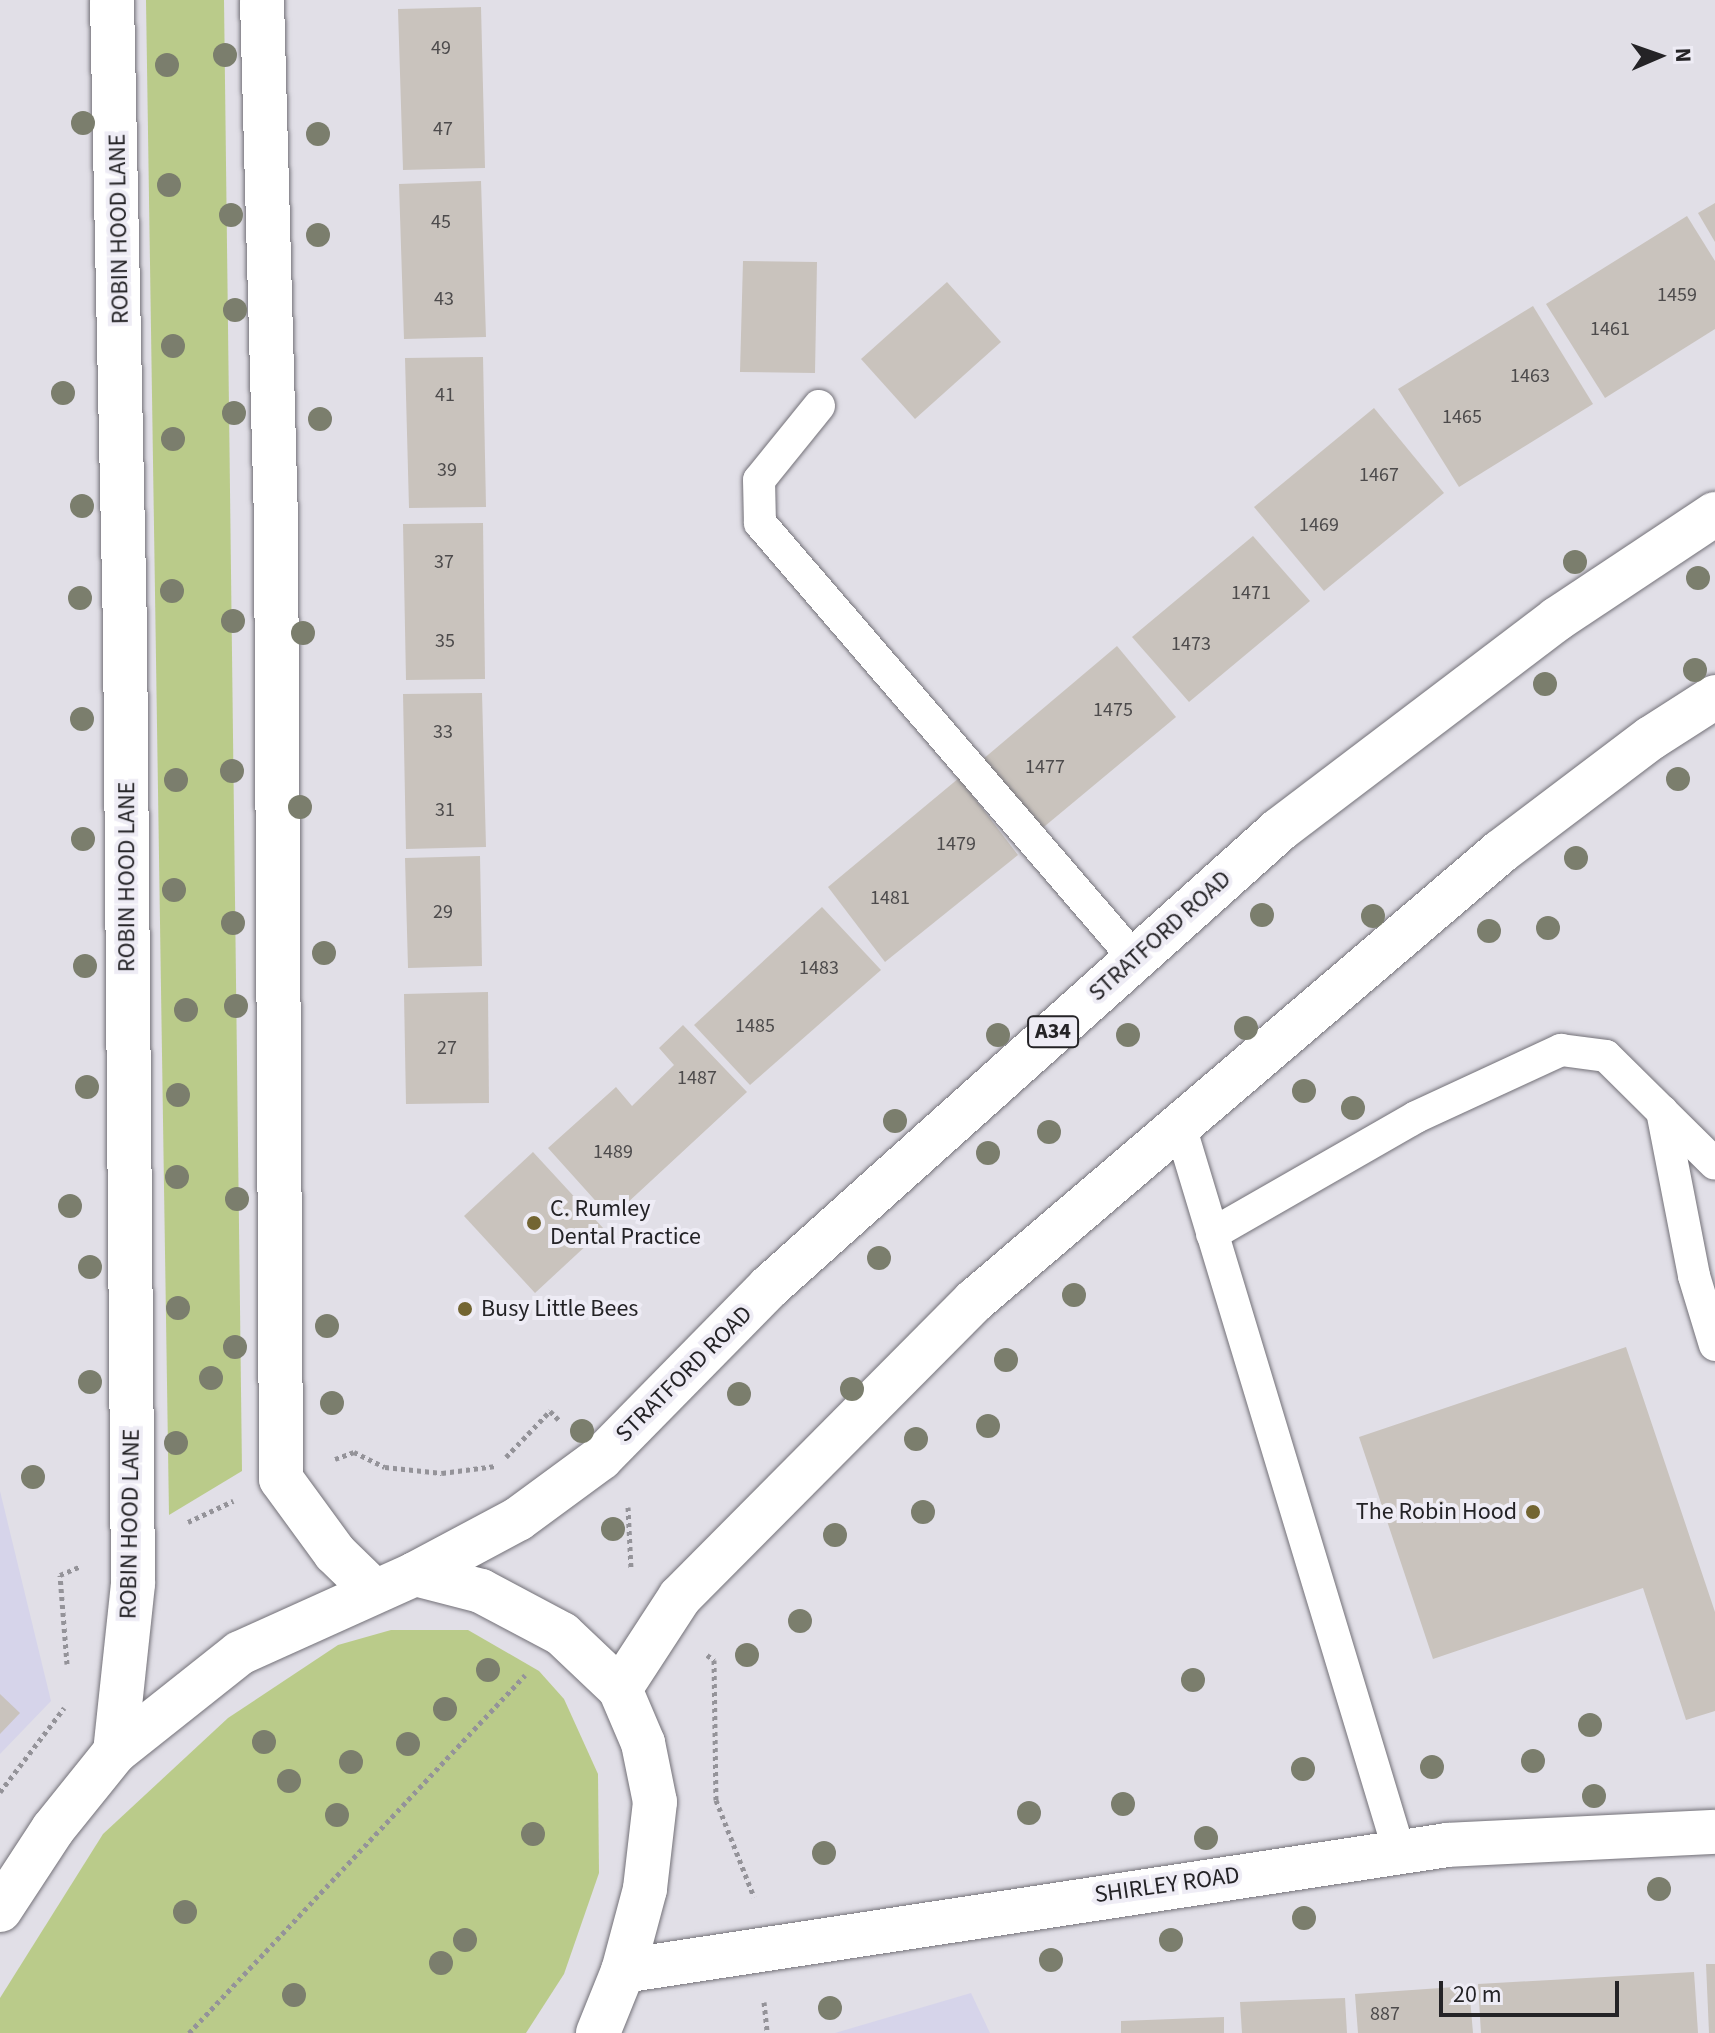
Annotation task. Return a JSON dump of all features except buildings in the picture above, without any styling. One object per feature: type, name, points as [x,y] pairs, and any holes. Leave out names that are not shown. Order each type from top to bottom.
[{"type":"main road","name":"ROBIN HOOD LANE","points":[[112,0],[124,520],[133,1584],[115,1752]]},
{"type":"main road","points":[[262,0],[276,520],[281,1479],[335,1553],[372,1589]]},
{"type":"main road","name":"STRATFORD ROAD","points":[[0,1910],[53,1829],[115,1752],[240,1653],[372,1589],[415,1574],[518,1519],[601,1458],[769,1287],[1304,811],[1557,619],[1715,514]]},
{"type":"main road","points":[[620,1689],[680,1597],[974,1301],[1500,852],[1651,738],[1715,697]]},
{"type":"main road","points":[[415,1574],[481,1591],[562,1634],[620,1689],[643,1743],[655,1802],[645,1889],[623,1971],[598,2033]]},
{"type":"main road","name":"SHIRLEY ROAD","points":[[623,1971],[1399,1851],[1715,1832]]},
{"type":"lane","points":[[819,406],[759,480],[760,523],[1135,959]]},
{"type":"lane","points":[[1212,1234],[1416,1117],[1561,1050],[1606,1056],[1715,1164]]},
{"type":"lane","points":[[1662,1111],[1694,1276],[1715,1345]]},
{"type":"lane","points":[[1180,1126],[1399,1851]]},
{"type":"path","points":[[60,1575],[67,1670]]},
{"type":"path","points":[[189,2033],[562,1634]]},
{"type":"path","points":[[0,1792],[69,1702]]},
{"type":"shaded area","points":[[0,1491],[51,1701],[0,1754]]},
{"type":"shaded area","points":[[971,1993],[990,2033],[835,2033]]},
{"type":"green space","points":[[146,0],[224,0],[242,1471],[169,1515]]},
{"type":"green space","points":[[391,1630],[468,1630],[539,1671],[564,1699],[598,1774],[599,1873],[564,1974],[526,2033],[0,2033],[0,1998],[103,1834],[228,1718],[338,1645]]},
{"type":"place","name":"C. Rumley Dental Practice","points":[[534,1223]]},
{"type":"place","name":"Busy Little Bees","points":[[465,1309]]},
{"type":"place","name":"The Robin Hood","points":[[1533,1512]]}]
